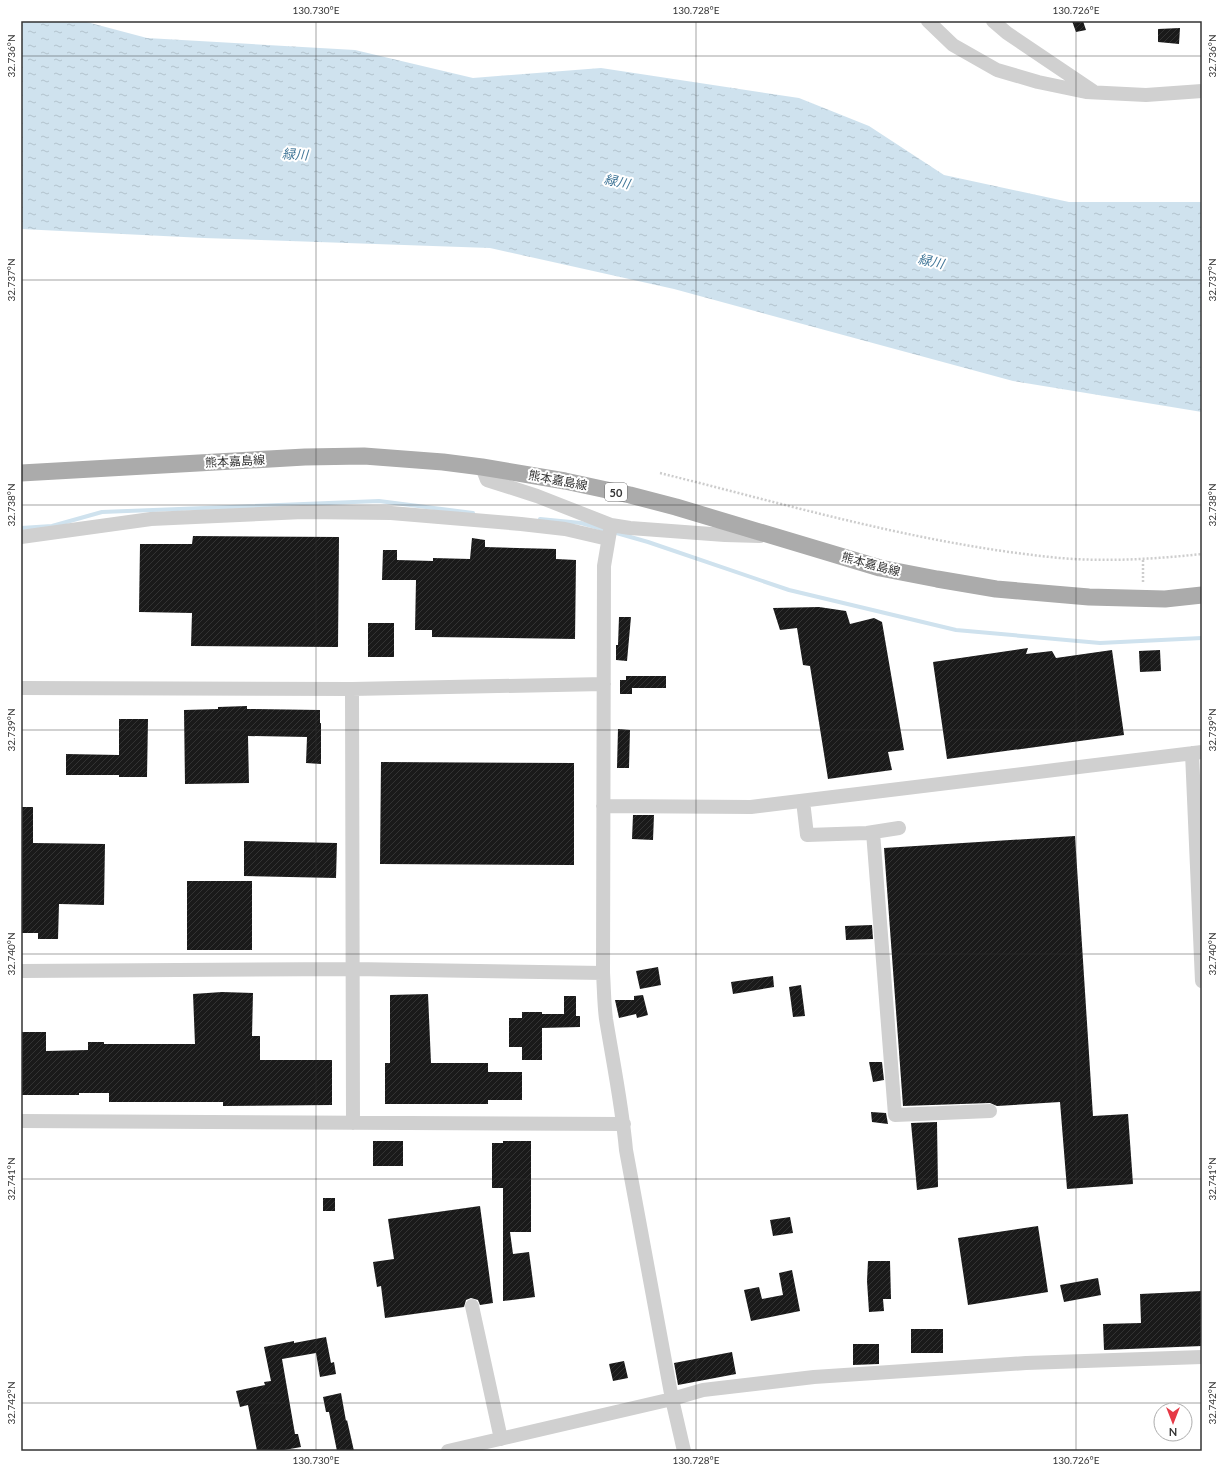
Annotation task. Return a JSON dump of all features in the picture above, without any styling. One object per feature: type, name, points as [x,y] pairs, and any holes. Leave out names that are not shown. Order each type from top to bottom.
[{"type":"main road","name":"熊本嘉島線","points":[[21,473],[305,457],[364,456],[482,466],[565,481],[630,495],[676,507],[880,568],[937,579],[996,589],[1089,598],[1165,599],[1202,595]]},
{"type":"street","points":[[928,21],[953,45],[997,70],[1038,82],[1086,92],[1146,95],[1202,91]]},
{"type":"street","points":[[993,21],[1007,33],[1095,92]]},
{"type":"street","points":[[482,466],[487,480],[537,496],[611,525],[630,528],[718,535],[775,536]]},
{"type":"street","points":[[21,537],[151,519],[303,512],[391,513],[521,524],[565,529],[608,539]]},
{"type":"street","points":[[611,525],[604,566],[603,973],[606,1017],[615,1063],[624,1124],[626,1150],[672,1399],[684,1451]]},
{"type":"street","points":[[21,688],[352,689],[604,684]]},
{"type":"street","points":[[352,689],[353,1123]]},
{"type":"street","points":[[603,806],[750,807],[1197,753]]},
{"type":"street","points":[[1197,753],[1202,866]]},
{"type":"street","points":[[1197,753],[1202,981]]},
{"type":"street","points":[[803,801],[807,835],[873,832],[899,828]]},
{"type":"street","points":[[873,832],[895,1115],[990,1110]]},
{"type":"street","points":[[21,970],[353,969],[603,973]]},
{"type":"street","points":[[21,1121],[624,1124]]},
{"type":"street","points":[[472,1306],[501,1438]]},
{"type":"street","points":[[448,1451],[672,1399],[703,1390],[814,1376],[1026,1363],[1202,1357]]},
{"type":"path","points":[[660,473],[888,530],[980,548],[1061,558],[1143,560],[1202,554]]},
{"type":"path","points":[[1143,560],[1143,598]]},
{"type":"water","name":"緑川","points":[[21,21],[83,21],[147,38],[355,50],[473,78],[601,68],[799,98],[869,126],[944,175],[1069,202],[1202,202],[1202,412],[1013,381],[674,289],[490,248],[204,238],[21,229]]},
{"type":"building","points":[[1072,21],[1083,21],[1086,30],[1076,32]]},
{"type":"building","points":[[1180,28],[1179,44],[1158,42],[1158,29]]},
{"type":"building","points":[[193,536],[339,537],[338,647],[191,646],[192,613],[139,612],[140,544],[192,544]]},
{"type":"building","points":[[472,538],[485,540],[485,547],[556,549],[556,559],[576,560],[575,639],[432,637],[432,630],[415,630],[416,580],[382,580],[383,550],[397,550],[397,560],[433,561],[433,558],[470,559]]},
{"type":"building","points":[[819,607],[846,611],[850,624],[874,618],[882,622],[904,750],[888,752],[892,770],[828,779],[810,666],[803,665],[797,628],[780,630],[773,608]]},
{"type":"building","points":[[619,617],[631,617],[627,661],[616,660]]},
{"type":"building","points":[[368,623],[394,623],[394,657],[368,657]]},
{"type":"building","points":[[1028,648],[1026,654],[1052,651],[1056,658],[1112,650],[1124,735],[947,759],[933,662]]},
{"type":"building","points":[[1160,650],[1161,671],[1140,672],[1139,651]]},
{"type":"building","points":[[626,676],[666,676],[666,688],[632,688],[632,694],[620,694],[620,680],[626,680]]},
{"type":"building","points":[[247,706],[247,709],[320,710],[321,764],[306,763],[307,737],[248,736],[249,783],[185,784],[184,710]]},
{"type":"building","points":[[119,719],[148,719],[147,777],[119,777],[119,775],[66,775],[66,754],[119,755]]},
{"type":"building","points":[[618,729],[630,730],[629,768],[617,768]]},
{"type":"building","points":[[381,762],[574,763],[574,865],[380,864]]},
{"type":"building","points":[[21,807],[33,807],[33,843],[105,844],[104,905],[59,904],[58,939],[38,939],[38,933],[21,933]]},
{"type":"building","points":[[633,815],[654,815],[653,840],[632,839]]},
{"type":"building","points":[[1075,836],[1093,1116],[1128,1114],[1133,1184],[1067,1189],[1060,1102],[997,1106],[990,1103],[903,1106],[884,848]]},
{"type":"building","points":[[244,841],[337,843],[336,878],[244,876]]},
{"type":"building","points":[[187,881],[252,881],[252,950],[187,950]]},
{"type":"building","points":[[872,925],[873,939],[846,940],[845,926]]},
{"type":"building","points":[[658,967],[661,985],[640,989],[636,971]]},
{"type":"building","points":[[773,976],[774,987],[733,994],[731,982]]},
{"type":"building","points":[[801,985],[805,1016],[793,1017],[789,987]]},
{"type":"building","points":[[222,992],[253,993],[252,1036],[260,1036],[260,1060],[332,1060],[332,1105],[223,1106],[223,1102],[109,1102],[109,1093],[79,1093],[79,1095],[21,1095],[21,1032],[46,1032],[46,1051],[88,1050],[88,1042],[104,1042],[104,1044],[195,1044],[193,994]]},
{"type":"building","points":[[428,994],[431,1063],[488,1063],[488,1072],[522,1072],[522,1100],[488,1100],[488,1104],[385,1104],[385,1063],[390,1063],[390,995]]},
{"type":"building","points":[[643,995],[648,1015],[637,1018],[636,1014],[619,1018],[615,1000],[634,1000],[634,996]]},
{"type":"building","points":[[564,996],[576,996],[576,1016],[580,1016],[580,1027],[542,1028],[542,1060],[522,1060],[522,1047],[509,1047],[509,1018],[522,1018],[522,1012],[564,1014]]},
{"type":"building","points":[[869,1062],[882,1062],[884,1080],[873,1082]]},
{"type":"building","points":[[871,1112],[886,1113],[888,1124],[872,1122]]},
{"type":"building","points":[[937,1122],[938,1187],[917,1190],[911,1123]]},
{"type":"building","points":[[373,1141],[403,1141],[403,1166],[373,1166]]},
{"type":"building","points":[[503,1141],[531,1141],[531,1232],[510,1232],[513,1254],[529,1252],[535,1297],[503,1301],[503,1188],[492,1188],[492,1143],[503,1143]]},
{"type":"building","points":[[323,1198],[335,1198],[335,1211],[323,1211]]},
{"type":"building","points":[[480,1206],[493,1303],[480,1305],[478,1300],[471,1298],[466,1300],[464,1307],[385,1318],[381,1286],[377,1287],[373,1262],[394,1259],[388,1219]]},
{"type":"building","points":[[790,1217],[793,1233],[773,1236],[770,1220]]},
{"type":"building","points":[[1038,1226],[1048,1292],[968,1305],[958,1238]]},
{"type":"building","points":[[868,1261],[890,1261],[891,1299],[883,1299],[884,1311],[869,1312],[867,1281]]},
{"type":"building","points":[[792,1270],[800,1311],[751,1321],[744,1290],[759,1287],[762,1299],[783,1295],[779,1273]]},
{"type":"building","points":[[1098,1278],[1101,1295],[1064,1302],[1060,1285]]},
{"type":"building","points":[[1202,1291],[1202,1346],[1104,1350],[1103,1324],[1141,1323],[1140,1294]]},
{"type":"building","points":[[911,1329],[943,1329],[943,1353],[911,1353]]},
{"type":"building","points":[[326,1337],[331,1363],[334,1362],[336,1374],[320,1377],[316,1353],[282,1359],[295,1434],[298,1434],[301,1447],[279,1451],[257,1451],[248,1405],[240,1407],[236,1391],[265,1385],[264,1382],[271,1381],[264,1347]]},
{"type":"building","points":[[853,1344],[879,1344],[879,1364],[853,1365]]},
{"type":"building","points":[[732,1352],[736,1374],[678,1385],[674,1363]]},
{"type":"building","points":[[624,1361],[628,1378],[613,1381],[609,1364]]},
{"type":"building","points":[[341,1393],[346,1421],[347,1420],[354,1451],[337,1451],[329,1412],[326,1412],[323,1397]]},
{"type":"waterway","points":[[21,528],[52,526],[102,512],[379,501],[473,513]]},
{"type":"waterway","points":[[540,519],[581,523],[606,530]]},
{"type":"waterway","points":[[613,532],[648,542],[789,590],[956,630],[1100,643],[1202,638]]}]
